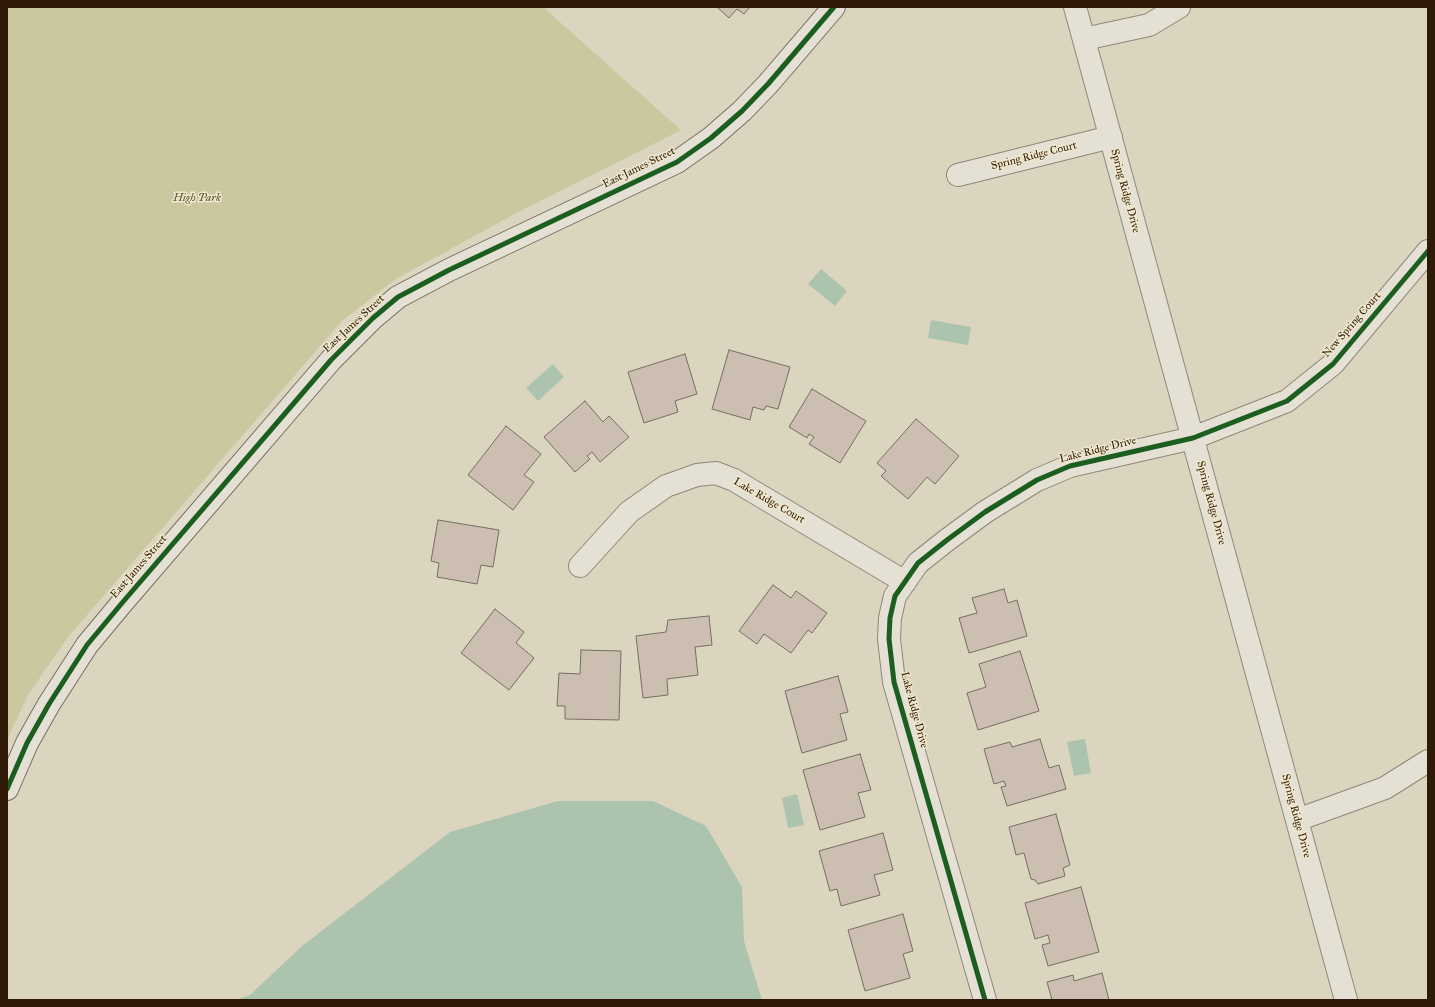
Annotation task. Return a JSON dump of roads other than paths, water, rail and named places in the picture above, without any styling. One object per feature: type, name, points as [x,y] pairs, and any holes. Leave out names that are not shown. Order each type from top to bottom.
[{"type":"street","name":"East James Street","points":[[7,789],[27,743],[49,704],[87,645],[331,360],[373,318],[398,297],[449,270],[677,162],[711,138],[742,111],[768,84],[834,7]]},
{"type":"street","name":"Spring Ridge Drive","points":[[1075,7],[1346,1000]]},
{"type":"street","points":[[1084,39],[1149,25],[1179,7]]},
{"type":"street","name":"Spring Ridge Court","points":[[958,175],[1111,137]]},
{"type":"street","name":"New Spring Court","points":[[1193,438],[1287,401],[1333,364],[1428,251]]},
{"type":"street","name":"Lake Ridge Drive","points":[[986,1000],[894,682],[889,639],[890,618],[895,596],[918,563],[985,512],[1037,480],[1070,466],[1193,438]]},
{"type":"street","name":"Lake Ridge Court","points":[[580,566],[629,512],[666,486],[697,475],[716,473],[734,480],[905,582]]},
{"type":"street","points":[[1297,820],[1385,788],[1428,760]]},
{"type":"park label","name":"High Park","points":[[197,198]]}]
